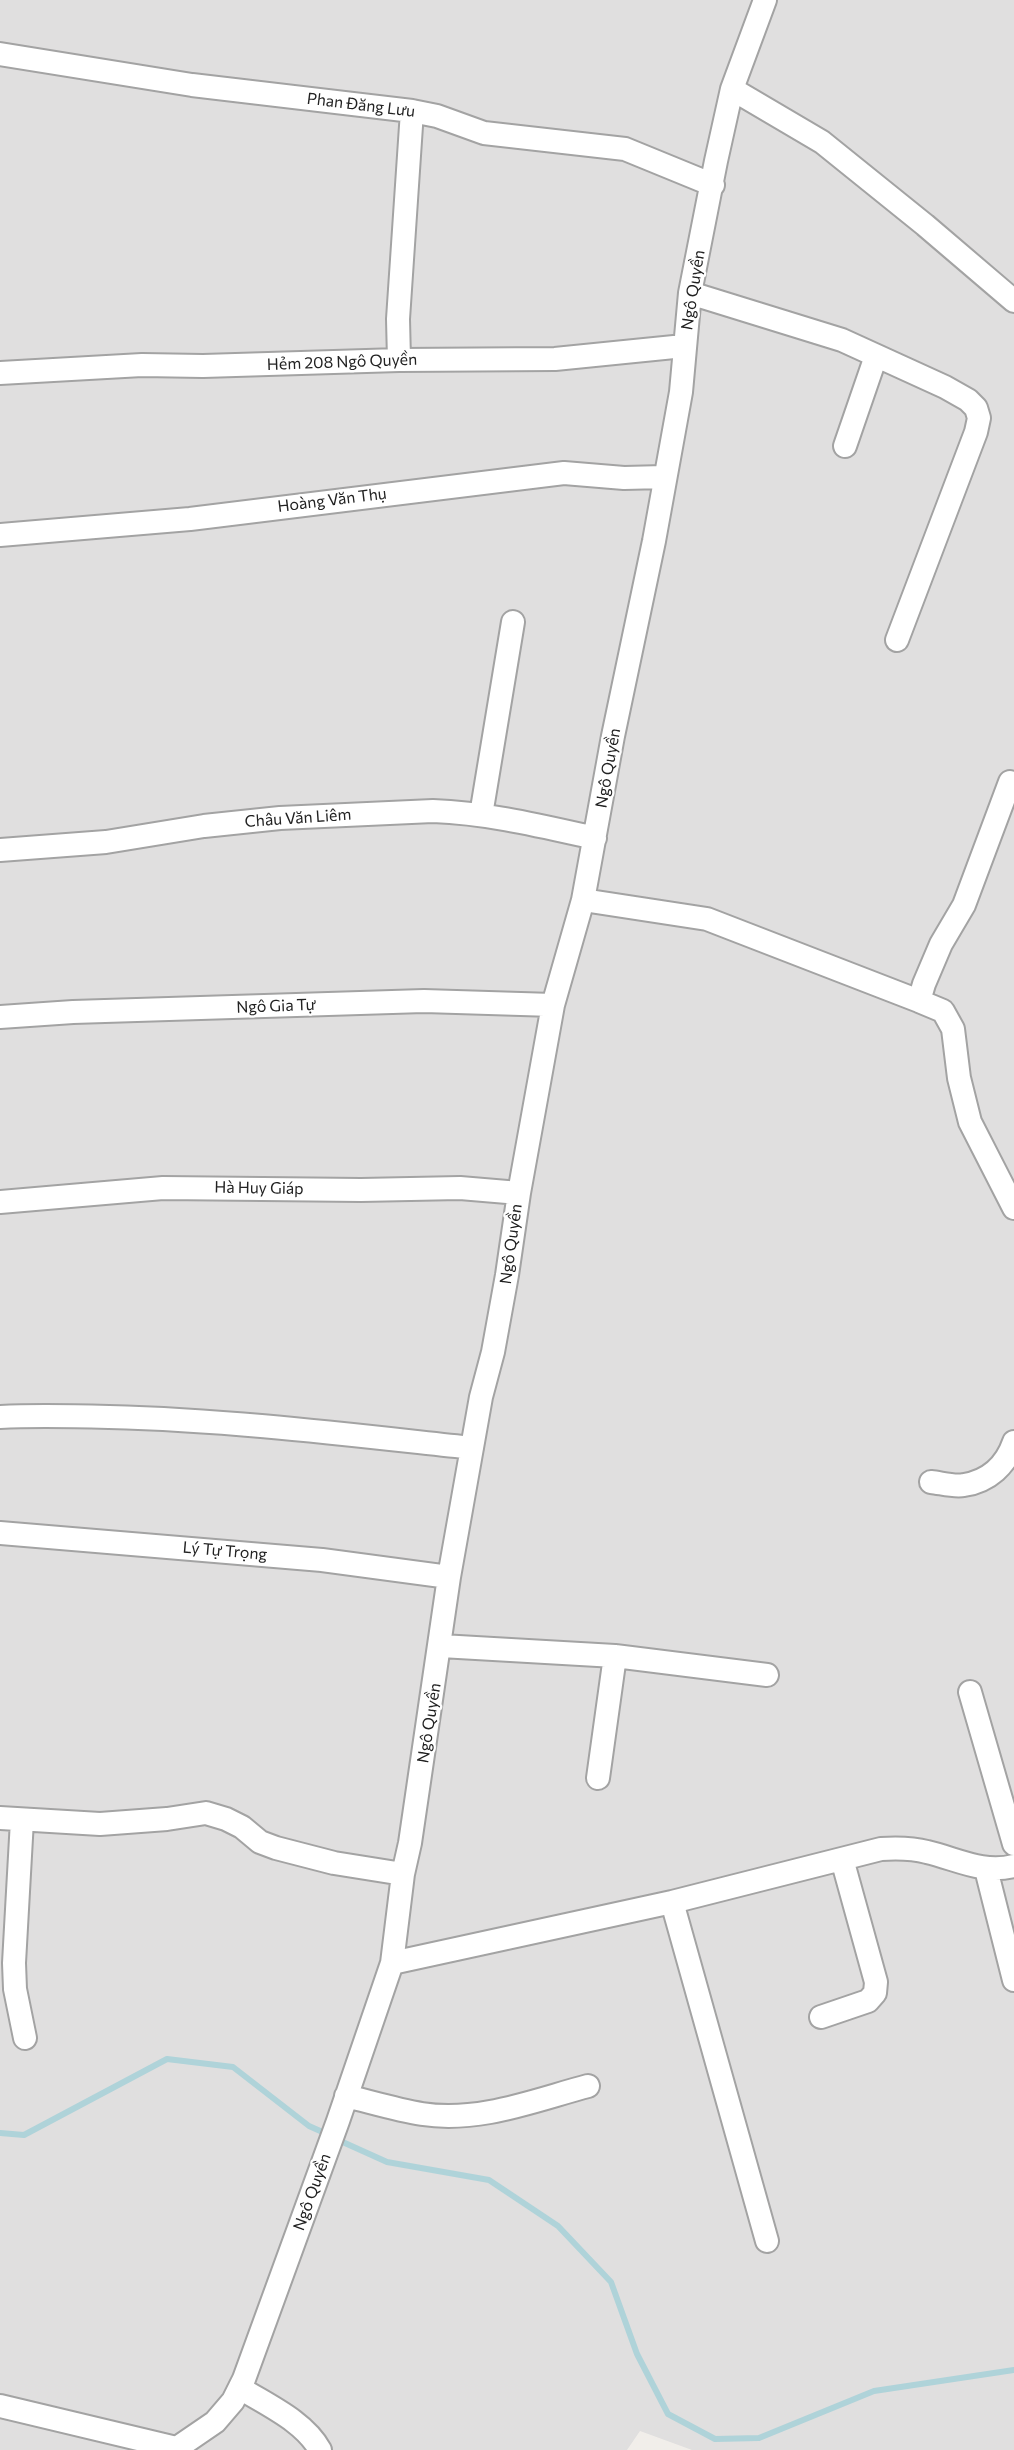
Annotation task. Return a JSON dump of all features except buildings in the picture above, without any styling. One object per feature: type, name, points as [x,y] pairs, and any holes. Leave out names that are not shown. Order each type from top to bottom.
[{"type":"street","name":"Ngô Quyền","points":[[175,2449],[215,2422],[233,2401],[240,2388],[255,2354],[392,1963],[403,1874],[410,1843],[441,1646],[449,1577],[481,1397],[493,1352],[505,1286],[519,1192],[553,1005],[583,900],[654,541],[664,477],[676,423],[690,293],[732,89],[765,0]]},
{"type":"street","name":"Phan Đăng Lưu","points":[[0,54],[192,85],[412,111],[438,116],[484,134],[625,149],[713,185]]},
{"type":"street","points":[[732,89],[822,142],[1014,301]]},
{"type":"street","points":[[399,360],[398,319],[412,111]]},
{"type":"street","points":[[690,293],[842,340],[945,387],[969,400],[976,408],[979,418],[976,432],[897,640]]},
{"type":"street","name":"Hẻm 208 Ngô Quyền","points":[[0,374],[106,366],[213,366],[555,358],[684,346]]},
{"type":"street","points":[[845,446],[876,356]]},
{"type":"street","name":"Hoàng Văn Thụ","points":[[0,535],[190,519],[564,472],[624,478],[664,477]]},
{"type":"street","points":[[481,815],[513,622]]},
{"type":"street","points":[[919,1000],[941,944],[964,906],[1010,782]]},
{"type":"street","name":"Châu Văn Liêm","points":[[0,850],[106,842],[204,826],[280,818],[433,811],[521,821],[595,838]]},
{"type":"street","points":[[583,900],[707,919],[943,1011],[953,1029],[959,1078],[970,1122],[1014,1208]]},
{"type":"street","name":"Ngô Gia Tự","points":[[0,1017],[73,1011],[424,1001],[553,1005]]},
{"type":"street","name":"Hà Huy Giáp","points":[[0,1202],[174,1187],[361,1190],[460,1188],[519,1192]]},
{"type":"street","points":[[0,1417],[27,1415],[175,1419],[274,1426],[472,1448]]},
{"type":"street","points":[[931,1482],[962,1486],[983,1479],[1003,1466],[1014,1442]]},
{"type":"street","name":"Lý Tự Trọng","points":[[0,1533],[322,1560],[449,1577]]},
{"type":"street","points":[[441,1646],[615,1656],[767,1675]]},
{"type":"street","points":[[598,1778],[615,1656]]},
{"type":"street","points":[[970,1692],[1014,1844]]},
{"type":"street","points":[[25,2038],[15,1989],[11,1819],[100,1824],[167,1819],[206,1813],[242,1827],[260,1842],[276,1848],[334,1863],[403,1874]]},
{"type":"street","points":[[392,1963],[672,1902],[881,1849],[904,1848],[927,1851],[986,1869],[1014,1866]]},
{"type":"street","points":[[821,2017],[868,2001],[875,1993],[876,1982],[842,1859]]},
{"type":"street","points":[[986,1869],[1014,1980]]},
{"type":"street","points":[[672,1902],[767,2241]]},
{"type":"street","points":[[346,2096],[423,2114],[471,2115],[490,2113],[588,2086]]},
{"type":"street","points":[[240,2388],[299,2426],[310,2435],[320,2450]]},
{"type":"street","points":[[0,2406],[175,2449]]},
{"type":"shaded area","points":[[0,0],[1014,0],[1014,2450],[692,2450],[640,2431],[627,2450],[0,2450]]},
{"type":"waterway","points":[[0,2133],[24,2135],[167,2059],[233,2067],[309,2126],[327,2134]]},
{"type":"waterway","points":[[336,2139],[387,2162],[489,2180],[558,2226],[611,2282],[637,2354],[668,2414],[715,2439],[759,2438],[874,2391],[1014,2370]]}]
